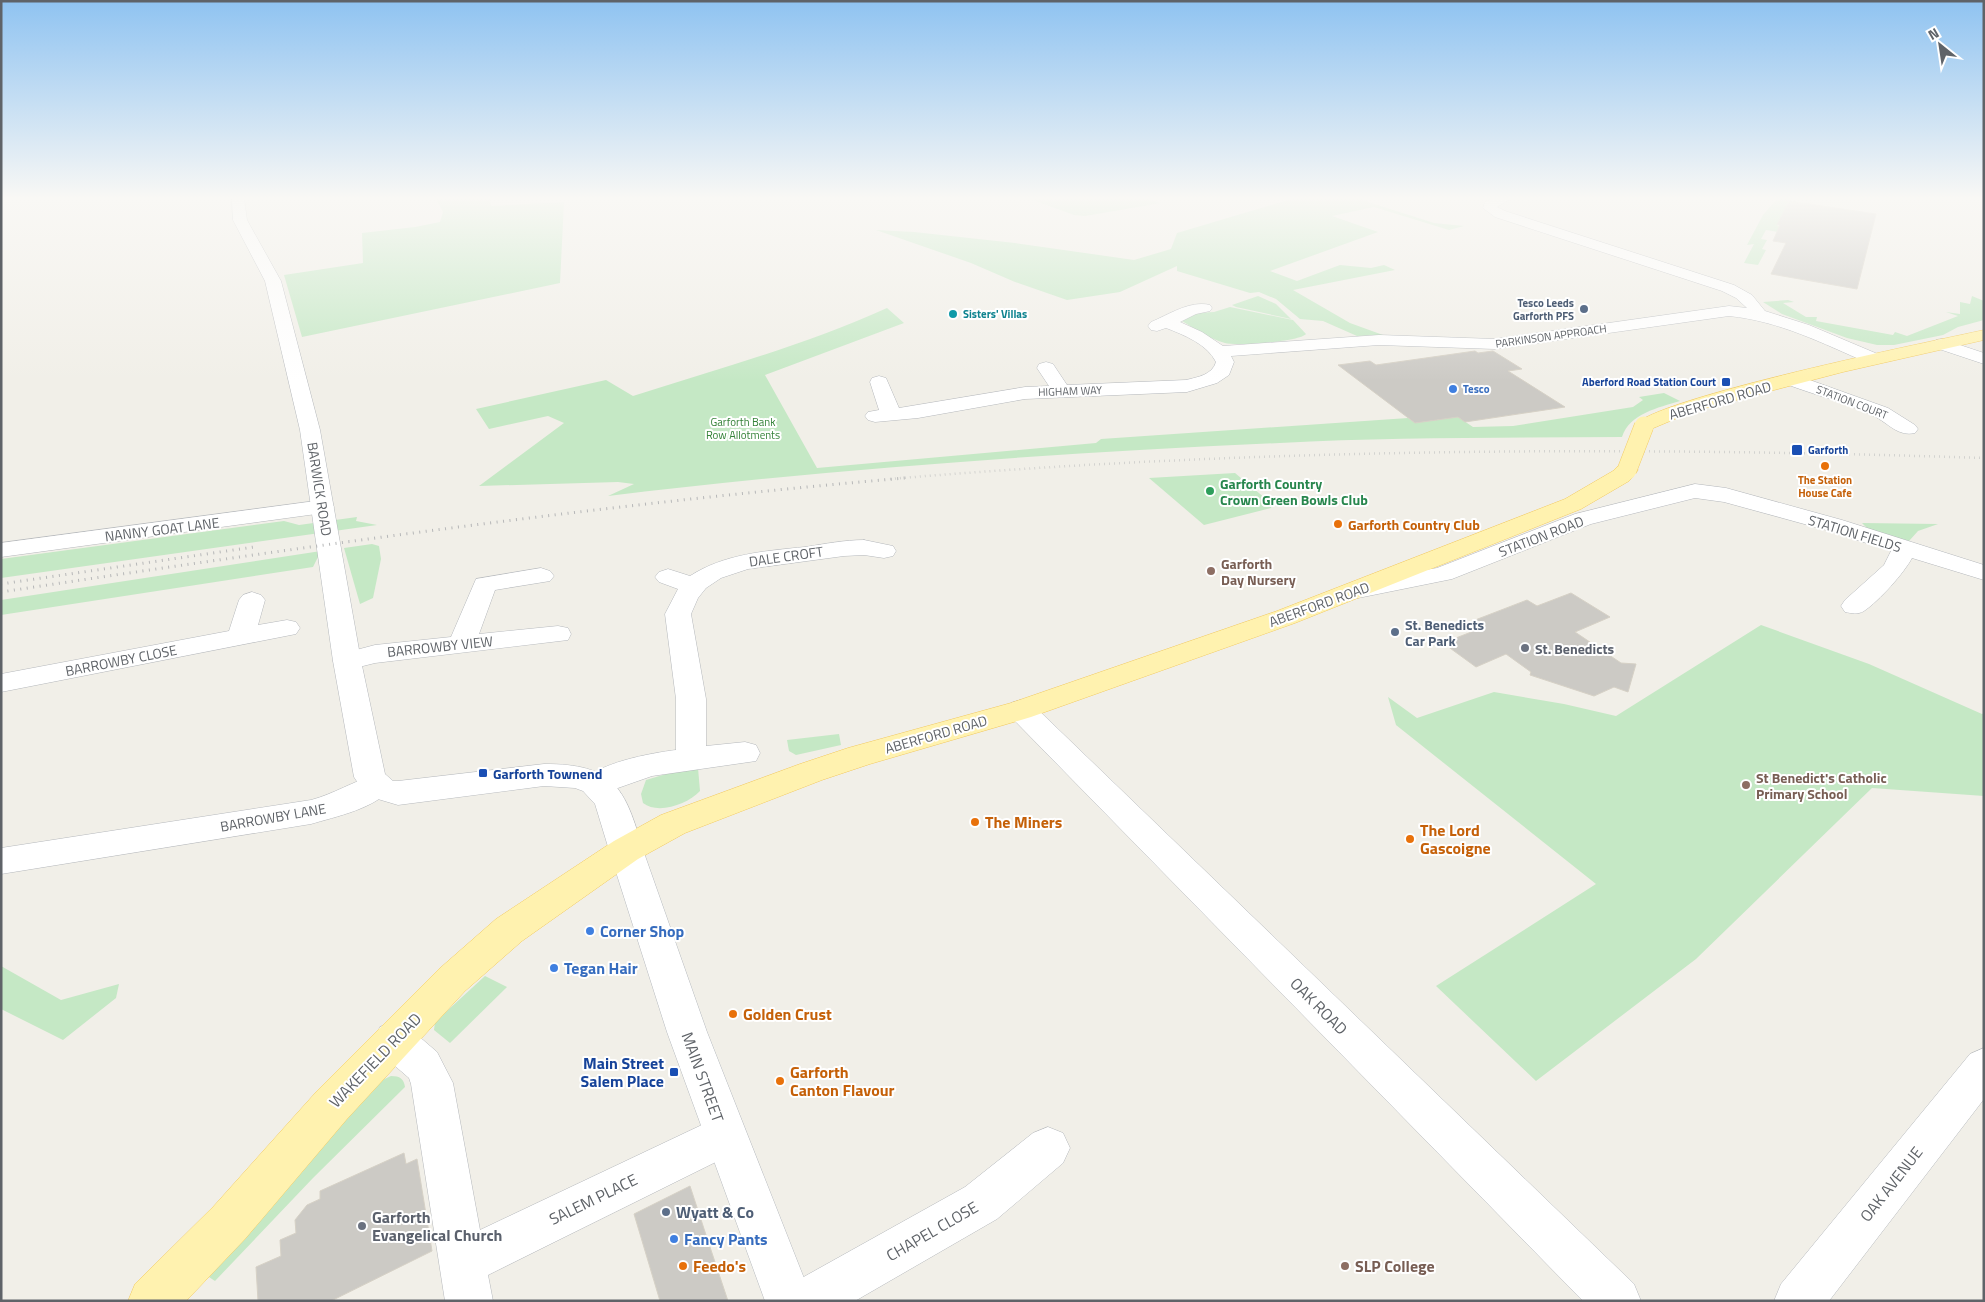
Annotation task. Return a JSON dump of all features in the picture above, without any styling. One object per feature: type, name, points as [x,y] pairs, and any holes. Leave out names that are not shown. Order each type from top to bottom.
[{"type":"main road","name":"ABERFORD ROAD","points":[[626,850],[673,824],[811,772],[903,743],[1021,710],[1356,590],[1573,504],[1621,476],[1627,470],[1634,457],[1639,435],[1644,426],[1658,418],[1687,407],[1874,359],[1984,335]]},
{"type":"main road","name":"WAKEFIELD ROAD","points":[[152,1301],[229,1224],[332,1105],[452,980],[509,930],[626,850]]},
{"type":"street","name":"BARWICK ROAD","points":[[262,260],[273,281],[310,430],[346,661],[370,777],[376,786]]},
{"type":"street","points":[[1641,260],[1728,288],[1743,296],[1757,310],[1758,314]]},
{"type":"street","points":[[1204,308],[1192,310],[1160,325],[1199,336],[1218,352]]},
{"type":"street","name":"PARKINSON APPROACH","points":[[1218,352],[1328,342],[1393,340],[1496,344],[1719,312],[1741,312],[1758,314],[1778,320],[1874,359]]},
{"type":"street","points":[[1312,330],[1328,342]]},
{"type":"street","points":[[1942,344],[1984,359]]},
{"type":"street","name":"HIGHAM WAY","points":[[879,382],[883,415],[918,412],[1018,394],[1163,388],[1198,383],[1215,377],[1225,368],[1225,359],[1218,352]]},
{"type":"street","points":[[1046,368],[1056,380],[1060,391]]},
{"type":"street","name":"STATION COURT","points":[[1793,380],[1881,412],[1918,429],[1881,428]]},
{"type":"street","name":"STATION ROAD","points":[[1356,590],[1443,574],[1583,519],[1675,495],[1705,491],[1726,495]]},
{"type":"street","name":"STATION FIELDS","points":[[1726,495],[1984,574]]},
{"type":"street","name":"NANNY GOAT LANE","points":[[1,550],[323,507]]},
{"type":"street","name":"DALE CROFT","points":[[692,758],[691,699],[678,614],[680,604],[693,586],[718,570],[751,560],[848,547],[873,548],[884,551]]},
{"type":"street","points":[[1854,606],[1894,569],[1904,548]]},
{"type":"street","points":[[462,644],[485,584],[542,576]]},
{"type":"street","points":[[668,577],[693,586]]},
{"type":"street","points":[[241,637],[252,600]]},
{"type":"street","name":"BARROWBY CLOSE","points":[[1,683],[287,628]]},
{"type":"street","name":"BARROWBY VIEW","points":[[346,661],[375,654],[462,644],[545,628]]},
{"type":"street","name":"OAK ROAD","points":[[1021,710],[1618,1301]]},
{"type":"street","points":[[598,784],[617,774],[639,767],[692,758],[745,753]]},
{"type":"street","points":[[376,786],[386,792],[412,793],[563,774],[577,776],[598,784],[612,808],[626,850]]},
{"type":"street","name":"BARROWBY LANE","points":[[1,861],[311,812],[340,804],[376,786]]},
{"type":"street","name":"MAIN STREET","points":[[626,850],[672,989],[725,1135],[791,1300]]},
{"type":"street","name":"SALEM PLACE","points":[[394,1040],[423,1065],[432,1083],[466,1282],[725,1135]]},
{"type":"street","name":"OAK AVENUE","points":[[1798,1301],[1984,1066]]},
{"type":"street","name":"CHAPEL CLOSE","points":[[791,1300],[981,1203],[1048,1148]]},
{"type":"green space","points":[[363,260],[561,260],[560,283],[302,337],[284,275],[363,263]]},
{"type":"green space","points":[[962,260],[1301,260],[1270,271],[1297,281],[1340,265],[1371,268],[1384,265],[1395,270],[1293,290],[1350,323],[1383,335],[1357,336],[1323,321],[1300,319],[1276,299],[1259,292],[1250,293],[1177,271],[1177,266],[1120,292],[1067,300],[1015,282]]},
{"type":"green space","points":[[1746,260],[1761,260],[1758,265],[1744,263]]},
{"type":"green space","points":[[1258,296],[1276,304],[1291,319],[1232,305]]},
{"type":"green space","points":[[1972,296],[1984,301],[1984,320],[1958,327],[1943,335],[1894,345],[1877,345],[1847,338],[1782,314],[1763,302],[1788,300],[1794,302],[1783,303],[1806,317],[1817,317],[1816,321],[1893,335],[1895,332],[1907,336],[1958,316],[1946,312],[1960,314],[1960,302],[1970,304]]},
{"type":"green space","points":[[1230,307],[1293,320],[1306,334],[1301,337],[1280,341],[1231,344],[1203,334],[1182,321],[1182,319],[1197,313],[1214,312]]},
{"type":"green space","name":"Garforth Bank Row Allotments","points":[[887,308],[904,323],[765,375],[817,468],[1096,443],[1101,439],[1408,418],[1415,423],[1458,417],[1473,427],[1513,426],[1633,407],[1643,400],[1639,397],[1664,393],[1680,401],[1654,409],[1638,417],[1631,422],[1622,437],[1365,440],[1111,452],[859,470],[608,496],[634,484],[618,482],[479,486],[564,423],[548,416],[489,429],[476,409],[606,380],[633,396],[825,334]]},
{"type":"green space","name":"Garforth Country Crown Green Bowls Club","points":[[1235,473],[1272,504],[1271,508],[1204,525],[1149,478]]},
{"type":"green space","points":[[357,517],[356,521],[377,525],[1,578],[1,559],[284,521],[299,525]]},
{"type":"green space","points":[[1862,523],[1938,524],[1918,531],[1909,541],[1869,530]]},
{"type":"green space","points":[[372,544],[379,546],[381,559],[373,598],[360,604],[344,548]]},
{"type":"green space","points":[[321,551],[313,567],[1,615],[1,600]]},
{"type":"green space","name":"St Benedict's Catholic Primary School","points":[[1761,625],[1869,664],[1982,714],[1984,713],[1984,796],[1872,788],[1696,959],[1536,1081],[1436,986],[1596,884],[1396,725],[1388,697],[1417,718],[1494,692],[1564,704],[1616,716]]},
{"type":"green space","points":[[839,734],[841,745],[796,755],[789,751],[787,740]]},
{"type":"green space","points":[[698,768],[700,791],[695,796],[681,804],[664,808],[657,808],[643,803],[641,794],[646,780],[673,772]]},
{"type":"green space","points":[[1,966],[61,1000],[119,984],[116,998],[63,1040],[1,1009]]},
{"type":"green space","points":[[485,976],[507,987],[450,1043],[434,1030],[435,1022]]},
{"type":"green space","points":[[391,1076],[401,1078],[405,1087],[313,1178],[215,1281],[206,1275],[380,1081]]},
{"type":"building","points":[[1778,260],[1864,260],[1857,289],[1771,274]]},
{"type":"building","name":"Tesco","points":[[1475,351],[1478,353],[1493,351],[1522,369],[1508,371],[1565,407],[1465,422],[1458,417],[1415,423],[1338,365],[1370,361],[1376,365]]},
{"type":"building","name":"St. Benedicts","points":[[1571,593],[1610,617],[1575,632],[1621,663],[1636,664],[1628,692],[1614,687],[1594,696],[1530,675],[1531,672],[1506,654],[1476,667],[1443,643],[1479,629],[1470,622],[1527,600],[1537,606]]},
{"type":"building","name":"Garforth Evangelical Church","points":[[404,1153],[406,1164],[417,1159],[432,1251],[331,1301],[258,1301],[256,1267],[281,1256],[280,1240],[296,1233],[295,1220],[307,1205],[320,1199],[320,1191]]},
{"type":"building","points":[[690,1186],[728,1301],[660,1301],[634,1214]]},
{"type":"railway","points":[[890,479],[1163,461],[1437,452],[1710,452],[1984,458]]},
{"type":"railway","points":[[1,592],[452,528],[678,500],[905,478]]},
{"type":"railway","points":[[1,584],[254,547]]},
{"type":"place","name":"Tesco Leeds Garforth PFS","points":[[1584,309]]},
{"type":"place","name":"Sisters' Villas","points":[[953,314]]},
{"type":"place","name":"Aberford Road Station Court","points":[[1726,382]]},
{"type":"place","name":"Tesco","points":[[1453,389]]},
{"type":"place","name":"Garforth","points":[[1797,450]]},
{"type":"place","name":"The Station House Cafe","points":[[1825,466]]},
{"type":"place","name":"Garforth Country Crown Green Bowls Club","points":[[1210,491]]},
{"type":"place","name":"Garforth Country Club","points":[[1338,524]]},
{"type":"place","name":"Garforth Day Nursery","points":[[1211,571]]},
{"type":"place","name":"St. Benedicts Car Park","points":[[1395,632]]},
{"type":"place","name":"St. Benedicts","points":[[1525,648]]},
{"type":"place","name":"Garforth Townend","points":[[483,773]]},
{"type":"place","name":"St Benedict's Catholic Primary School","points":[[1746,785]]},
{"type":"place","name":"The Miners","points":[[975,822]]},
{"type":"place","name":"The Lord Gascoigne","points":[[1410,839]]},
{"type":"place","name":"Corner Shop","points":[[590,931]]},
{"type":"place","name":"Tegan Hair","points":[[554,968]]},
{"type":"place","name":"Golden Crust","points":[[733,1014]]},
{"type":"place","name":"Main Street Salem Place","points":[[674,1072]]},
{"type":"place","name":"Garforth Canton Flavour","points":[[780,1081]]},
{"type":"place","name":"Wyatt & Co","points":[[666,1212]]},
{"type":"place","name":"Garforth Evangelical Church","points":[[362,1226]]},
{"type":"place","name":"Fancy Pants","points":[[674,1239]]},
{"type":"place","name":"Feedo's","points":[[683,1266]]},
{"type":"place","name":"SLP College","points":[[1345,1266]]}]
